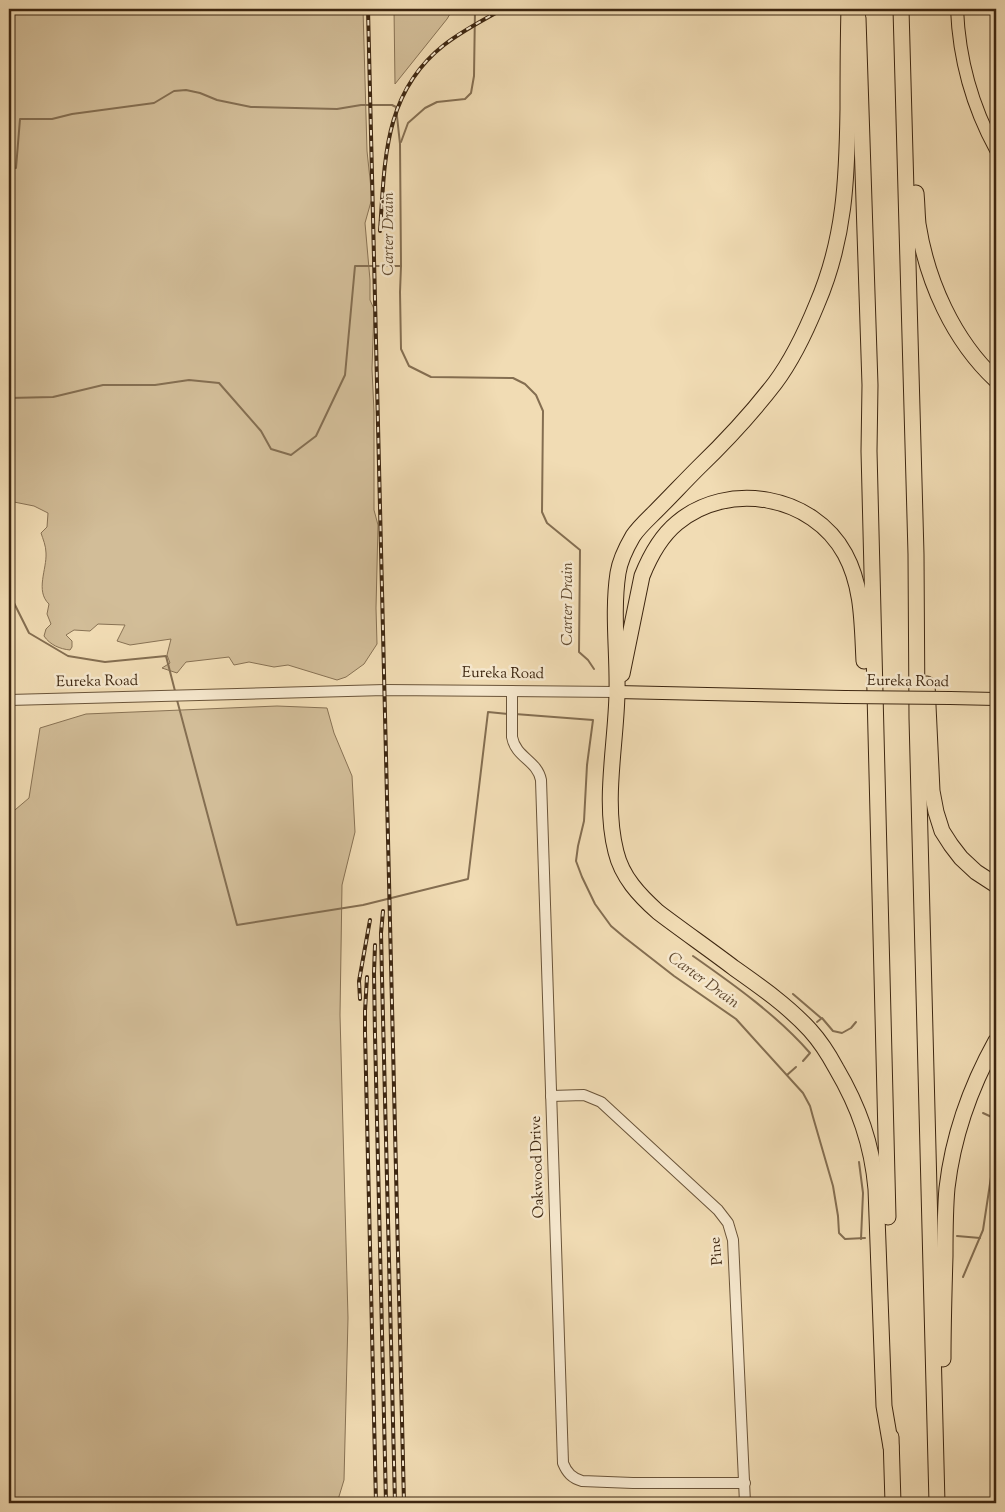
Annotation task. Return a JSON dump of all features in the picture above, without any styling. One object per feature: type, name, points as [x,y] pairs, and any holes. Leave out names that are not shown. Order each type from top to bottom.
[{"type":"highway","points":[[849,9],[845,200],[831,266],[818,302],[799,344],[776,382],[714,453],[634,534],[627,546],[619,570],[616,618],[617,692],[611,816],[612,836],[623,872],[642,898],[658,912],[782,1003],[811,1031],[829,1056],[848,1088],[856,1106],[870,1146],[874,1164],[884,1406],[891,1447]]},
{"type":"highway","points":[[858,9],[870,385],[869,451],[889,1244],[893,1503]]},
{"type":"highway","points":[[901,9],[916,554],[917,718],[937,1503]]},
{"type":"highway","points":[[909,9],[915,182],[918,224],[926,260],[938,296],[956,330],[972,354],[996,380]]},
{"type":"highway","points":[[617,692],[625,663],[642,576],[658,542],[677,522],[702,507],[730,498],[756,498],[776,501],[812,517],[832,536],[845,553],[855,578],[861,608],[867,724],[878,842]]},
{"type":"highway","points":[[916,554],[924,624],[932,791],[936,812],[942,831],[961,858],[976,872],[996,885]]},
{"type":"highway","points":[[935,1424],[942,1406],[947,1188],[954,1148],[963,1114],[996,1041]]},
{"type":"main road","points":[[957,9],[966,74],[980,116],[996,150]]},
{"type":"main road","name":"Eureka Road","points":[[617,692],[996,699]]},
{"type":"street","name":"Eureka Road","points":[[9,700],[385,690],[617,692]]},
{"type":"street","name":"Oakwood Drive","points":[[512,691],[514,744],[516,750],[537,769],[541,780],[562,1457],[565,1468],[574,1478],[582,1481],[745,1483]]},
{"type":"street","name":"Pine","points":[[551,1096],[584,1095],[601,1102],[718,1210],[728,1223],[732,1240],[745,1503]]},
{"type":"shaded area","points":[[9,9],[363,9],[367,151],[372,198],[365,223],[370,300],[374,309],[372,369],[374,510],[378,525],[377,644],[364,664],[346,677],[337,680],[288,665],[274,667],[249,662],[234,665],[229,657],[186,662],[177,673],[162,668],[170,663],[167,655],[171,639],[130,645],[117,641],[125,625],[98,624],[90,631],[74,630],[66,635],[72,641],[70,650],[56,646],[44,636],[46,629],[51,624],[47,614],[49,604],[45,599],[42,586],[46,553],[41,533],[47,527],[48,513],[34,506],[9,501],[9,49],[12,49],[9,46]]},
{"type":"shaded area","points":[[394,9],[453,9],[395,84]]},
{"type":"shaded area","points":[[277,706],[327,708],[334,733],[352,776],[355,832],[342,885],[340,1015],[348,1318],[344,1480],[337,1503],[9,1503],[9,815],[29,798],[40,728],[86,714]]},
{"type":"waterway","points":[[401,142],[408,123],[425,108],[437,102],[465,99],[471,93],[474,76],[475,9]]},
{"type":"waterway","name":"Carter Drain","points":[[9,168],[16,168],[20,119],[52,119],[72,114],[154,103],[174,91],[186,90],[217,100],[251,107],[337,109],[361,105],[392,105],[396,107],[400,144],[401,349],[409,366],[431,377],[513,378],[525,384],[536,395],[543,411],[542,512],[547,523],[580,550],[579,652],[594,669]]},
{"type":"waterway","points":[[9,398],[53,397],[103,385],[155,385],[189,380],[219,383],[261,431],[271,449],[291,455],[316,436],[345,375],[355,266],[401,266]]},
{"type":"waterway","points":[[9,596],[29,633],[68,656],[105,662],[166,656],[175,691]]},
{"type":"waterway","points":[[177,700],[237,925],[363,905],[468,879],[488,712],[508,714]]},
{"type":"waterway","name":"Carter Drain","points":[[515,714],[593,720],[587,765],[584,821],[576,861],[595,904],[611,926],[624,937],[674,976],[736,1019],[803,1093],[810,1106],[833,1186],[839,1233],[845,1239],[865,1238]]},
{"type":"waterway","points":[[693,956],[739,989],[784,1026],[810,1053],[803,1061]]},
{"type":"waterway","points":[[793,994],[821,1018]]},
{"type":"waterway","points":[[817,1022],[822,1018],[833,1031],[842,1033],[851,1028],[856,1022]]},
{"type":"waterway","points":[[787,1075],[796,1067]]},
{"type":"waterway","points":[[983,1113],[996,1119]]},
{"type":"waterway","name":"Carter Drain","points":[[963,1277],[983,1230],[996,1144]]},
{"type":"waterway","points":[[859,1162],[863,1193],[861,1239]]},
{"type":"waterway","name":"Carter Drain","points":[[957,1236],[980,1238]]},
{"type":"railway","points":[[368,9],[404,1503]]},
{"type":"railway","points":[[380,231],[386,154],[398,106],[409,84],[424,64],[444,45],[465,30],[503,9]]},
{"type":"railway","points":[[383,911],[381,933],[395,1503]]},
{"type":"railway","points":[[360,999],[359,981],[370,920]]},
{"type":"railway","points":[[375,945],[375,1035],[386,1503]]},
{"type":"railway","points":[[367,977],[365,1032],[376,1503]]}]
